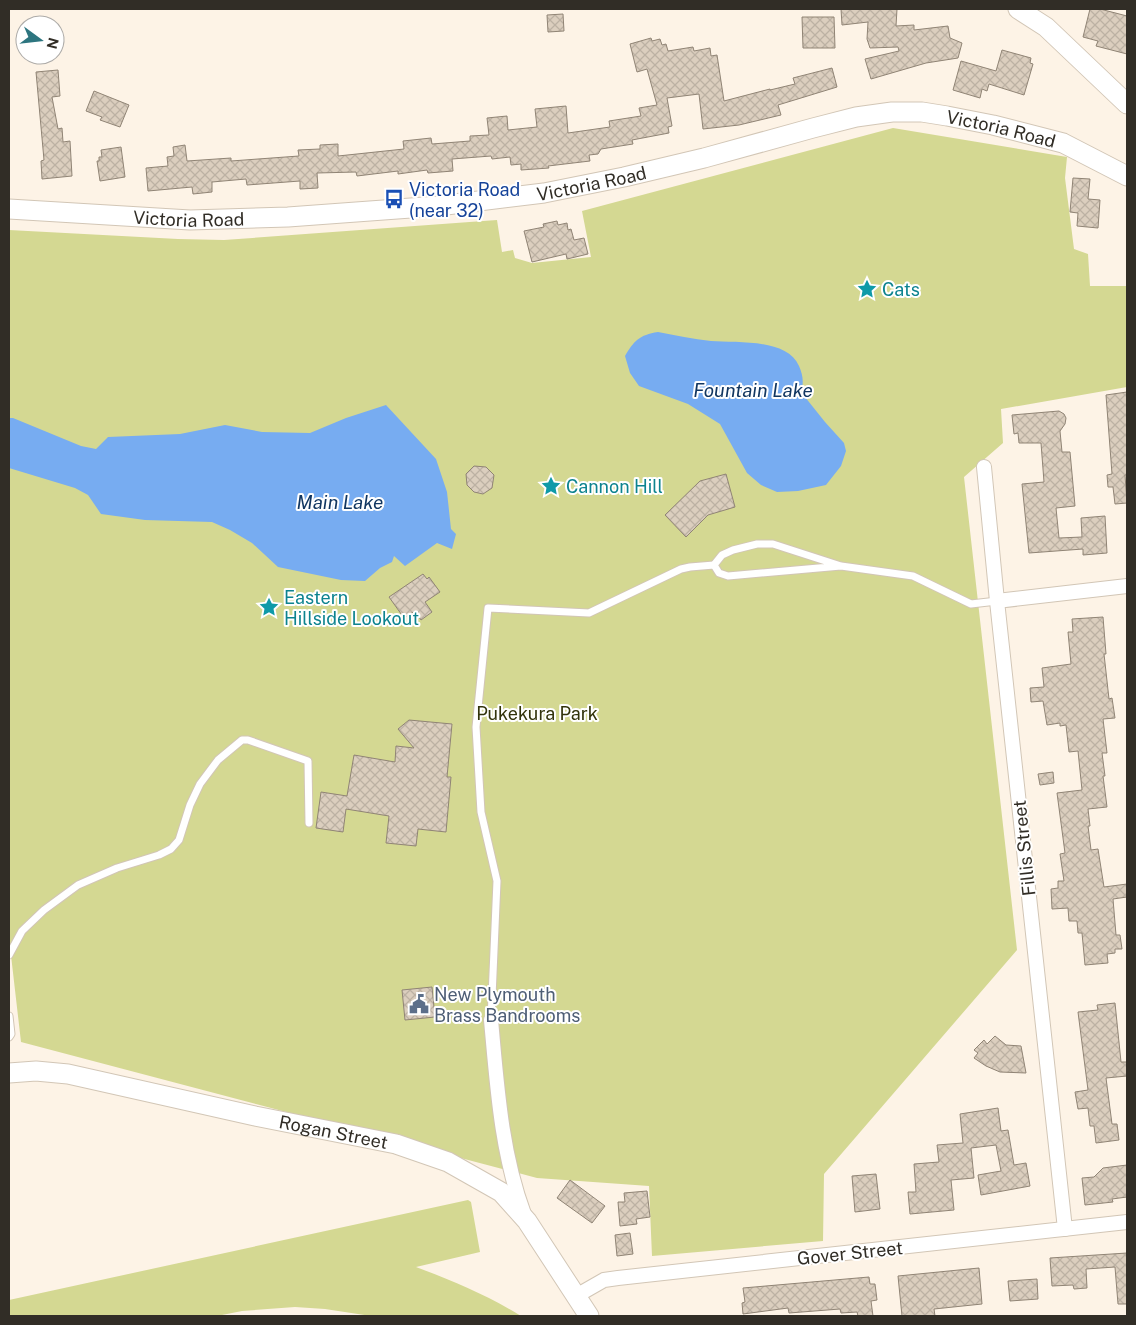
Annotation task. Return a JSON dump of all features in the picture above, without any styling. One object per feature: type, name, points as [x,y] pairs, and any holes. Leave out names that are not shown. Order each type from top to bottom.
[{"type":"street","points":[[1018,9],[1046,28],[1127,104]]},
{"type":"street","name":"Victoria Road","points":[[9,209],[190,220],[288,217],[438,206],[544,193],[624,177],[704,158],[856,117],[892,112],[922,112],[947,116],[993,125],[1063,143],[1127,176]]},
{"type":"street","name":"Fillis Street","points":[[984,466],[1065,1229]]},
{"type":"street","points":[[997,601],[1127,586]]},
{"type":"street","points":[[491,1020],[501,1117],[516,1191],[527,1221]]},
{"type":"street","name":"Rogan Street","points":[[9,1074],[36,1070],[68,1074],[255,1116],[396,1144],[448,1162],[501,1192],[527,1221],[589,1316]]},
{"type":"street","name":"Gover Street","points":[[576,1296],[604,1280],[618,1278],[1127,1222]]},
{"type":"lane","points":[[491,1020],[497,881],[481,812],[476,727],[488,608],[589,613],[681,569],[714,565],[722,555],[757,544],[773,544],[842,566],[913,576],[971,604],[997,601]]},
{"type":"lane","points":[[714,565],[719,573],[728,576],[842,566]]},
{"type":"lane","points":[[9,955],[22,931],[44,910],[78,885],[171,849],[179,840],[190,805],[200,784],[218,760],[242,740],[248,740],[308,761],[309,823]]},
{"type":"lane","points":[[9,1016],[11,1034],[9,1036]]},
{"type":"green space","name":"Pukekura Park","points":[[893,128],[1067,157],[1065,178],[1074,249],[1088,254],[1090,286],[1127,286],[1127,387],[1001,409],[1003,443],[964,477],[1017,950],[824,1174],[823,1241],[652,1256],[649,1186],[537,1178],[21,1042],[9,938],[9,230],[224,240],[497,220],[502,252],[513,250],[515,258],[532,263],[591,257],[582,211]]},
{"type":"green space","points":[[468,1200],[471,1202],[480,1252],[416,1267],[470,1289],[521,1316],[371,1316],[325,1309],[295,1307],[242,1311],[217,1316],[9,1316],[9,1300]]},
{"type":"water","name":"Fountain Lake","points":[[658,332],[711,341],[747,342],[772,346],[793,357],[799,366],[802,376],[803,385],[801,392],[844,443],[846,451],[841,466],[826,485],[798,491],[777,492],[761,485],[747,473],[720,424],[688,404],[639,386],[630,373],[625,356],[631,346],[642,337]]},
{"type":"water","name":"Main Lake","points":[[386,405],[436,459],[447,492],[451,529],[456,534],[452,549],[437,543],[405,566],[394,556],[392,562],[380,568],[365,581],[341,580],[278,567],[252,543],[212,522],[145,520],[101,514],[88,495],[75,488],[9,468],[9,418],[81,446],[96,449],[108,437],[180,434],[225,425],[262,432],[310,433],[346,418]]},
{"type":"building","points":[[841,9],[897,9],[896,26],[914,25],[914,30],[948,26],[950,38],[962,43],[958,58],[926,63],[871,79],[865,59],[899,51],[898,47],[870,48],[867,39],[868,22],[842,25]]},
{"type":"building","points":[[1090,9],[1100,9],[1127,16],[1127,54],[1096,46],[1098,41],[1083,37]]},
{"type":"building","points":[[563,14],[564,31],[548,32],[547,15]]},
{"type":"building","points":[[802,17],[834,17],[835,48],[803,48]]},
{"type":"building","points":[[651,38],[652,41],[660,39],[662,45],[666,44],[668,51],[693,47],[694,51],[710,48],[711,56],[717,55],[724,101],[795,84],[793,78],[832,68],[837,87],[778,105],[781,115],[739,125],[703,129],[699,94],[667,98],[672,126],[668,127],[669,133],[632,140],[633,144],[601,149],[598,154],[589,155],[590,161],[548,166],[549,168],[521,170],[521,164],[511,165],[510,157],[492,159],[491,156],[452,159],[453,171],[428,173],[427,170],[398,174],[398,171],[357,176],[356,172],[317,173],[318,188],[300,189],[300,181],[247,185],[246,179],[212,182],[212,192],[193,194],[192,187],[148,191],[146,168],[168,166],[167,157],[174,156],[173,147],[185,145],[187,161],[231,158],[231,161],[299,156],[298,150],[320,149],[320,145],[338,144],[338,156],[404,149],[403,141],[431,138],[432,144],[470,141],[470,136],[489,135],[487,118],[507,116],[508,130],[537,127],[535,109],[566,106],[568,133],[610,127],[609,121],[641,116],[639,108],[657,105],[647,69],[637,72],[630,44]]},
{"type":"building","points":[[1002,50],[1031,58],[1030,63],[1033,64],[1024,95],[989,84],[987,91],[982,89],[980,98],[953,90],[961,61],[996,71]]},
{"type":"building","points":[[58,70],[60,96],[52,97],[58,129],[62,128],[63,142],[70,141],[72,176],[42,179],[41,161],[44,160],[36,72]]},
{"type":"building","points":[[94,91],[129,105],[120,127],[100,120],[102,117],[86,111]]},
{"type":"building","points":[[121,147],[125,177],[100,181],[97,161],[99,161],[99,157],[102,157],[101,150]]},
{"type":"building","points":[[1073,178],[1090,179],[1088,199],[1100,200],[1098,228],[1077,226],[1078,213],[1070,212]]},
{"type":"building","points":[[557,221],[558,225],[567,223],[568,230],[571,229],[574,240],[584,238],[588,254],[567,259],[566,254],[532,262],[524,231],[544,227],[543,224]]},
{"type":"building","points":[[1127,392],[1127,475],[1125,475],[1127,503],[1115,504],[1113,487],[1108,487],[1107,475],[1112,474],[1106,395]]},
{"type":"building","points":[[1059,411],[1066,418],[1065,424],[1060,431],[1062,452],[1070,452],[1075,506],[1056,508],[1059,538],[1082,537],[1081,518],[1105,516],[1107,553],[1083,555],[1083,549],[1029,553],[1022,484],[1044,482],[1041,443],[1019,443],[1018,433],[1014,434],[1012,415]]},
{"type":"building","points":[[474,466],[486,467],[494,475],[492,488],[483,494],[474,492],[467,485],[466,474]]},
{"type":"building","points":[[726,474],[735,507],[708,515],[686,537],[665,515],[700,481]]},
{"type":"building","points":[[423,574],[427,579],[429,577],[440,592],[425,602],[432,612],[421,620],[415,611],[404,618],[389,597]]},
{"type":"building","points":[[1103,617],[1106,654],[1104,654],[1109,699],[1112,698],[1115,718],[1103,719],[1107,753],[1102,753],[1105,776],[1103,776],[1107,807],[1088,809],[1090,826],[1088,826],[1091,850],[1098,849],[1104,887],[1127,884],[1127,897],[1113,899],[1116,935],[1120,935],[1122,949],[1115,949],[1115,953],[1107,954],[1108,963],[1085,965],[1082,933],[1078,933],[1077,921],[1069,921],[1068,908],[1052,909],[1051,889],[1058,888],[1058,881],[1064,881],[1060,854],[1065,853],[1057,793],[1082,790],[1078,751],[1069,752],[1066,725],[1060,726],[1060,723],[1047,725],[1043,701],[1031,702],[1030,688],[1044,687],[1042,668],[1071,664],[1068,632],[1073,632],[1072,619]]},
{"type":"building","points":[[409,720],[452,724],[447,777],[451,777],[446,832],[418,829],[416,846],[386,843],[389,816],[346,809],[343,832],[316,828],[321,792],[347,796],[354,755],[395,762],[396,746],[414,748],[398,729]]},
{"type":"building","points":[[1053,772],[1054,783],[1040,785],[1038,774]]},
{"type":"building","name":"New Plymouth Brass Bandrooms","points":[[432,987],[435,1017],[405,1020],[402,990]]},
{"type":"building","points":[[1115,1003],[1121,1062],[1127,1062],[1127,1076],[1106,1078],[1112,1124],[1117,1124],[1119,1140],[1096,1143],[1094,1126],[1090,1126],[1088,1108],[1078,1109],[1075,1092],[1088,1090],[1078,1012],[1098,1010],[1097,1005]]},
{"type":"building","points":[[995,1036],[1006,1045],[1021,1046],[1026,1073],[1000,1072],[974,1058],[978,1053],[974,1050],[984,1040],[987,1044]]},
{"type":"building","points":[[998,1108],[1001,1131],[1008,1130],[1014,1165],[1026,1163],[1030,1186],[981,1195],[978,1175],[1001,1171],[996,1145],[971,1148],[974,1178],[951,1180],[954,1210],[910,1214],[908,1192],[916,1192],[914,1164],[939,1162],[937,1145],[963,1143],[960,1114]]},
{"type":"building","points":[[1127,1165],[1127,1197],[1112,1199],[1113,1202],[1085,1205],[1082,1178],[1094,1177],[1103,1168]]},
{"type":"building","points":[[876,1174],[880,1209],[855,1212],[852,1176]]},
{"type":"building","points":[[570,1180],[605,1206],[592,1223],[557,1198]]},
{"type":"building","points":[[647,1191],[650,1217],[636,1219],[637,1224],[620,1226],[618,1202],[625,1202],[624,1193]]},
{"type":"building","points":[[630,1233],[633,1254],[617,1256],[615,1235]]},
{"type":"building","points":[[1127,1253],[1127,1304],[1118,1304],[1115,1267],[1086,1269],[1087,1288],[1074,1289],[1073,1285],[1052,1286],[1050,1258]]},
{"type":"building","points":[[979,1268],[982,1304],[934,1309],[935,1316],[902,1316],[898,1276]]},
{"type":"building","points":[[869,1277],[870,1284],[875,1284],[877,1300],[871,1301],[873,1316],[858,1316],[857,1312],[841,1313],[840,1309],[789,1313],[788,1308],[743,1314],[742,1303],[745,1302],[743,1288]]},
{"type":"building","points":[[1037,1279],[1038,1299],[1010,1301],[1008,1281]]},
{"type":"place","name":"Victoria Road (near 32)","points":[[394,199]]},
{"type":"place","name":"Cats","points":[[867,289]]},
{"type":"place","name":"Cannon Hill","points":[[551,486]]},
{"type":"place","name":"Eastern Hillside Lookout","points":[[269,607]]},
{"type":"place","name":"New Plymouth Brass Bandrooms","points":[[419,1004]]}]
